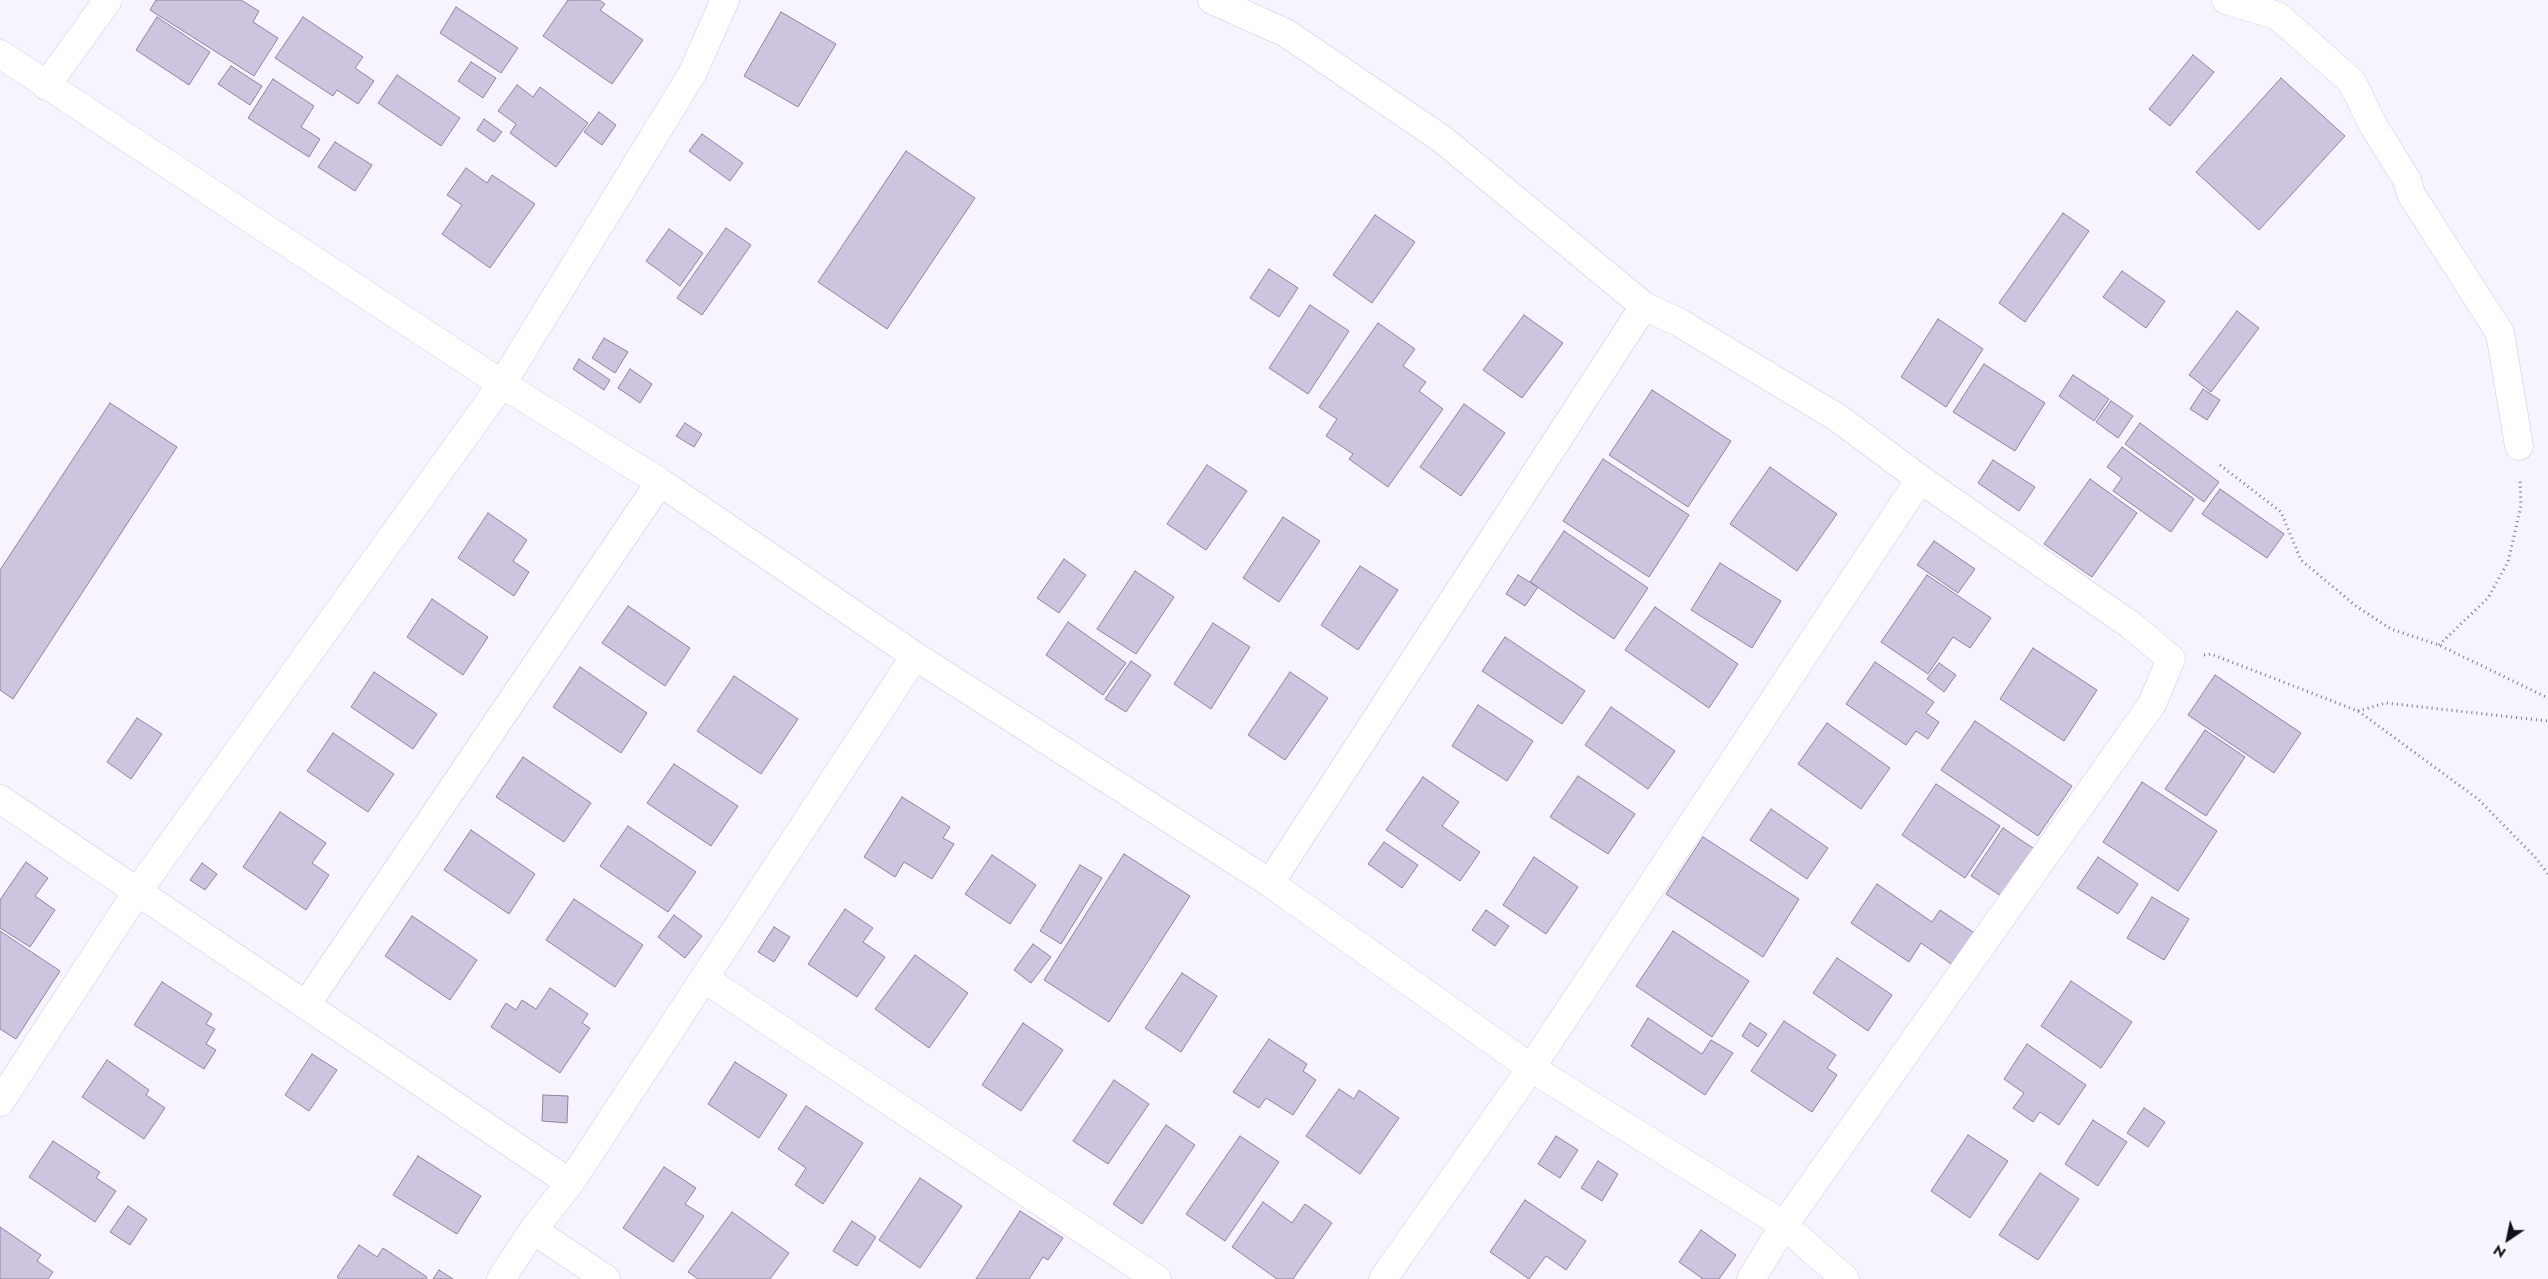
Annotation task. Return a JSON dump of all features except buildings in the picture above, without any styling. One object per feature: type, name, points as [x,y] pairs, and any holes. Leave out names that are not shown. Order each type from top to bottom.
[{"type":"street","points":[[46,86],[108,0]]},
{"type":"street","points":[[0,1102],[137,892],[502,384],[692,74],[725,0]]},
{"type":"street","points":[[1212,0],[1286,34],[1442,139],[1644,306],[1680,323],[1838,418],[1920,479],[2132,626],[2171,659],[2152,704],[1784,1225],[1751,1279]]},
{"type":"street","points":[[2226,0],[2278,16],[2352,82],[2373,125],[2406,180],[2411,194],[2500,333],[2519,446]]},
{"type":"street","points":[[0,54],[502,384],[660,482],[915,656],[1270,883],[1531,1068],[1784,1225],[1845,1279]]},
{"type":"street","points":[[1270,883],[1644,306]]},
{"type":"street","points":[[1383,1279],[1531,1068],[1920,479]]},
{"type":"street","points":[[306,1005],[660,482]]},
{"type":"street","points":[[501,1279],[533,1230],[570,1183],[915,656]]},
{"type":"street","points":[[0,799],[570,1183]]},
{"type":"street","points":[[705,978],[1157,1279]]},
{"type":"street","points":[[533,1230],[606,1279]]},
{"type":"path","points":[[2439,645],[2488,598],[2508,562],[2521,506],[2519,446]]},
{"type":"path","points":[[2220,465],[2281,512],[2301,560],[2335,591],[2391,629],[2439,645],[2548,698]]},
{"type":"path","points":[[2171,659],[2211,654],[2358,711],[2478,799],[2535,857],[2548,874]]},
{"type":"path","points":[[2358,711],[2386,703],[2548,721]]}]
